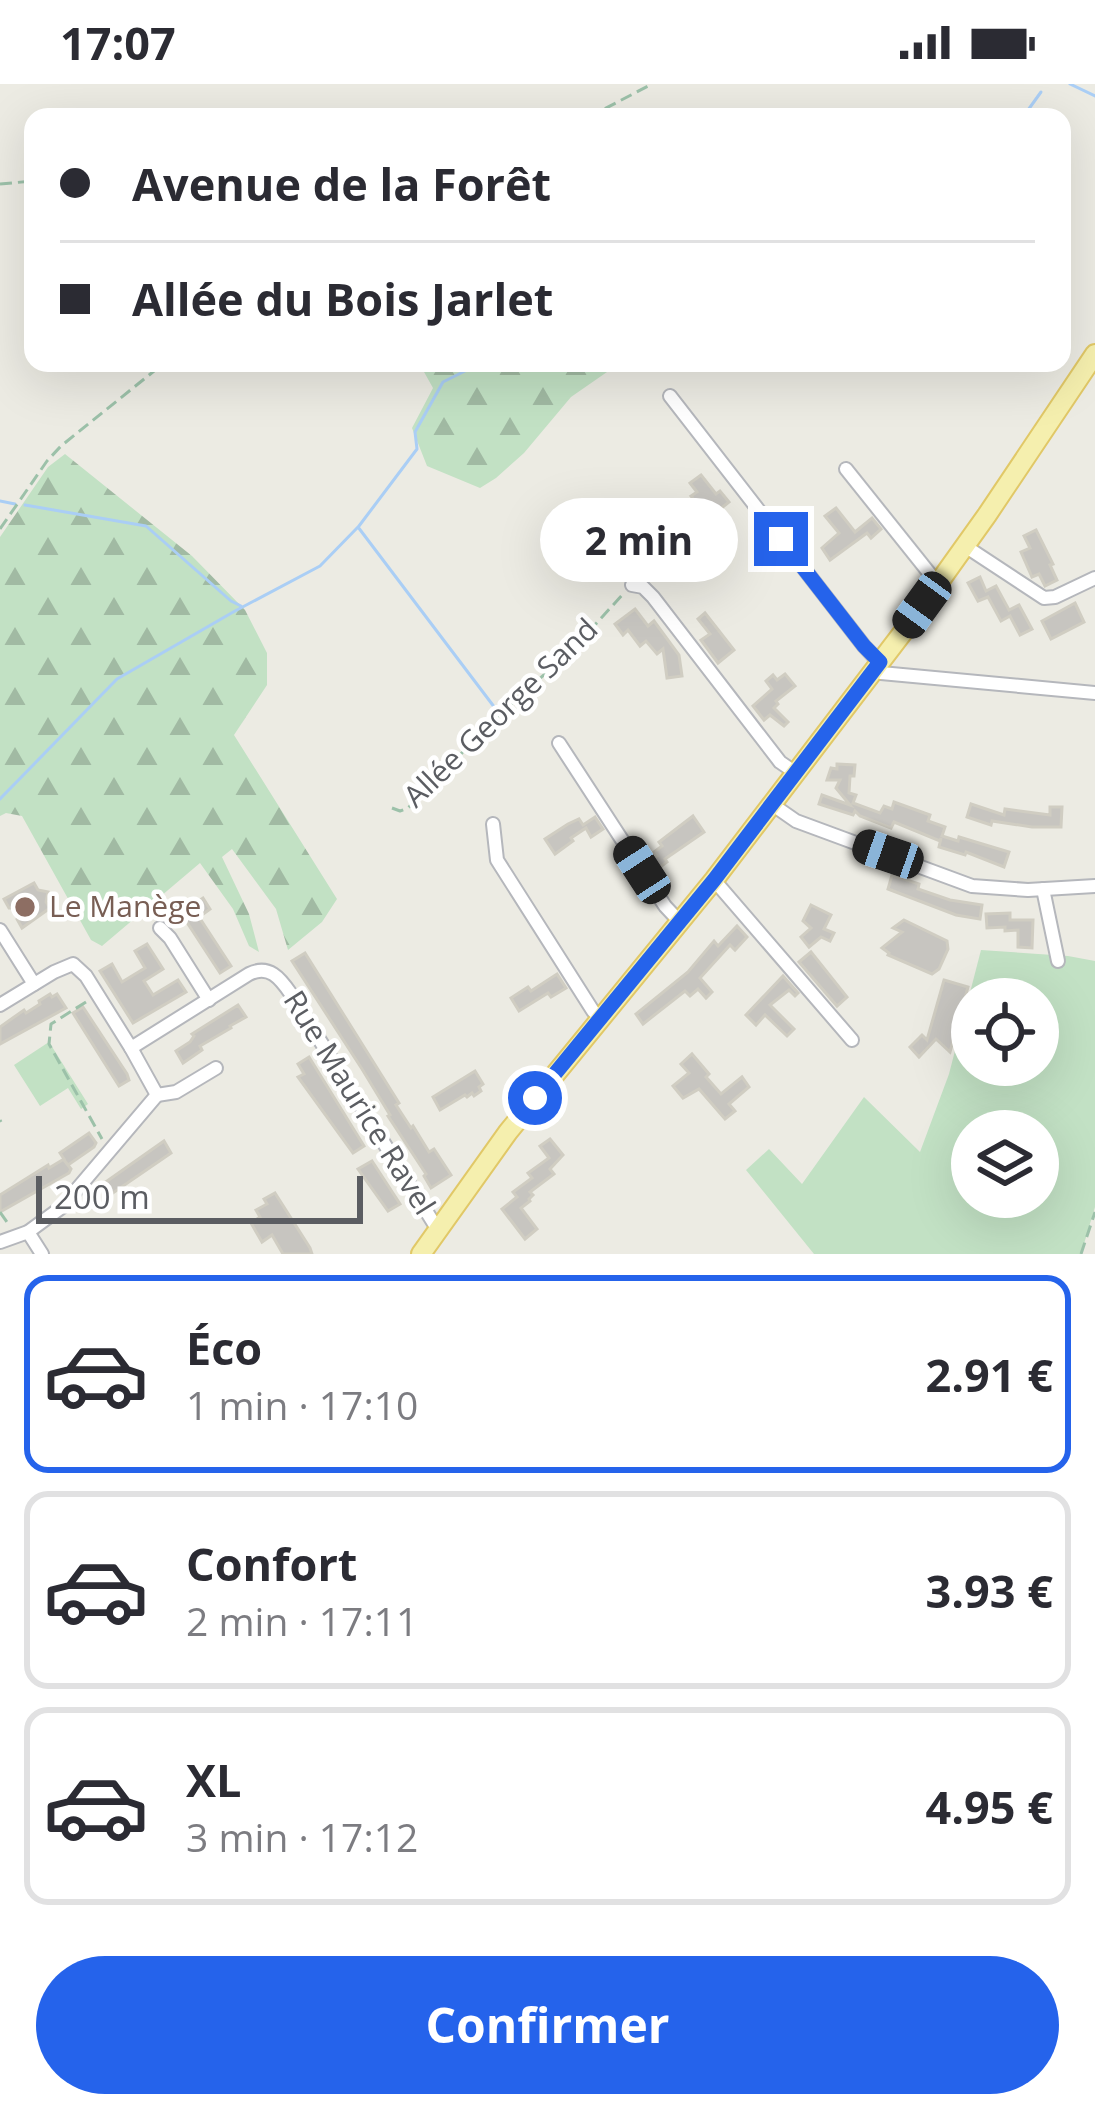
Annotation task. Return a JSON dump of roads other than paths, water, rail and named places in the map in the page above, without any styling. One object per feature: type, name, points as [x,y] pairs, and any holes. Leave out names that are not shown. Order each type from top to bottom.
[{"type":"main road","points":[[422,1254],[508,1132],[773,805],[938,584],[1095,354]]},
{"type":"street","points":[[670,396],[881,673],[1095,693]]},
{"type":"street","points":[[846,469],[938,584]]},
{"type":"street","points":[[965,546],[1044,598],[1094,577]]},
{"type":"street","points":[[632,585],[643,587],[653,598],[780,762],[796,773]]},
{"type":"street","points":[[559,743],[679,922]]},
{"type":"street","points":[[773,805],[796,821],[972,886],[1095,886]]},
{"type":"street","points":[[493,824],[497,860],[600,1018]]},
{"type":"street","points":[[714,880],[852,1040]]},
{"type":"street","points":[[1043,889],[1058,961]]},
{"type":"street","points":[[160,928],[209,1000]]},
{"type":"street","points":[[0,930],[34,984]]},
{"type":"street","points":[[0,1005],[73,964],[80,968],[157,1095]]},
{"type":"street","name":"Rue Maurice Ravel","points":[[131,1048],[258,970],[268,971],[283,982],[438,1230]]},
{"type":"street","points":[[0,1242],[22,1234],[62,1207],[157,1095],[176,1092],[216,1067]]},
{"type":"street","points":[[22,1234],[42,1254]]},
{"type":"waterway","points":[[1070,84],[1095,96]]},
{"type":"waterway","points":[[1029,108],[1041,92]]},
{"type":"waterway","points":[[359,526],[417,449],[415,432],[443,382],[463,372]]},
{"type":"waterway","points":[[0,501],[15,504]]},
{"type":"waterway","points":[[25,505],[146,526],[241,606]]},
{"type":"waterway","points":[[0,799],[117,679],[320,566],[358,527],[495,708]]},
{"type":"place","name":"Le Manège","points":[[25,907]]}]
